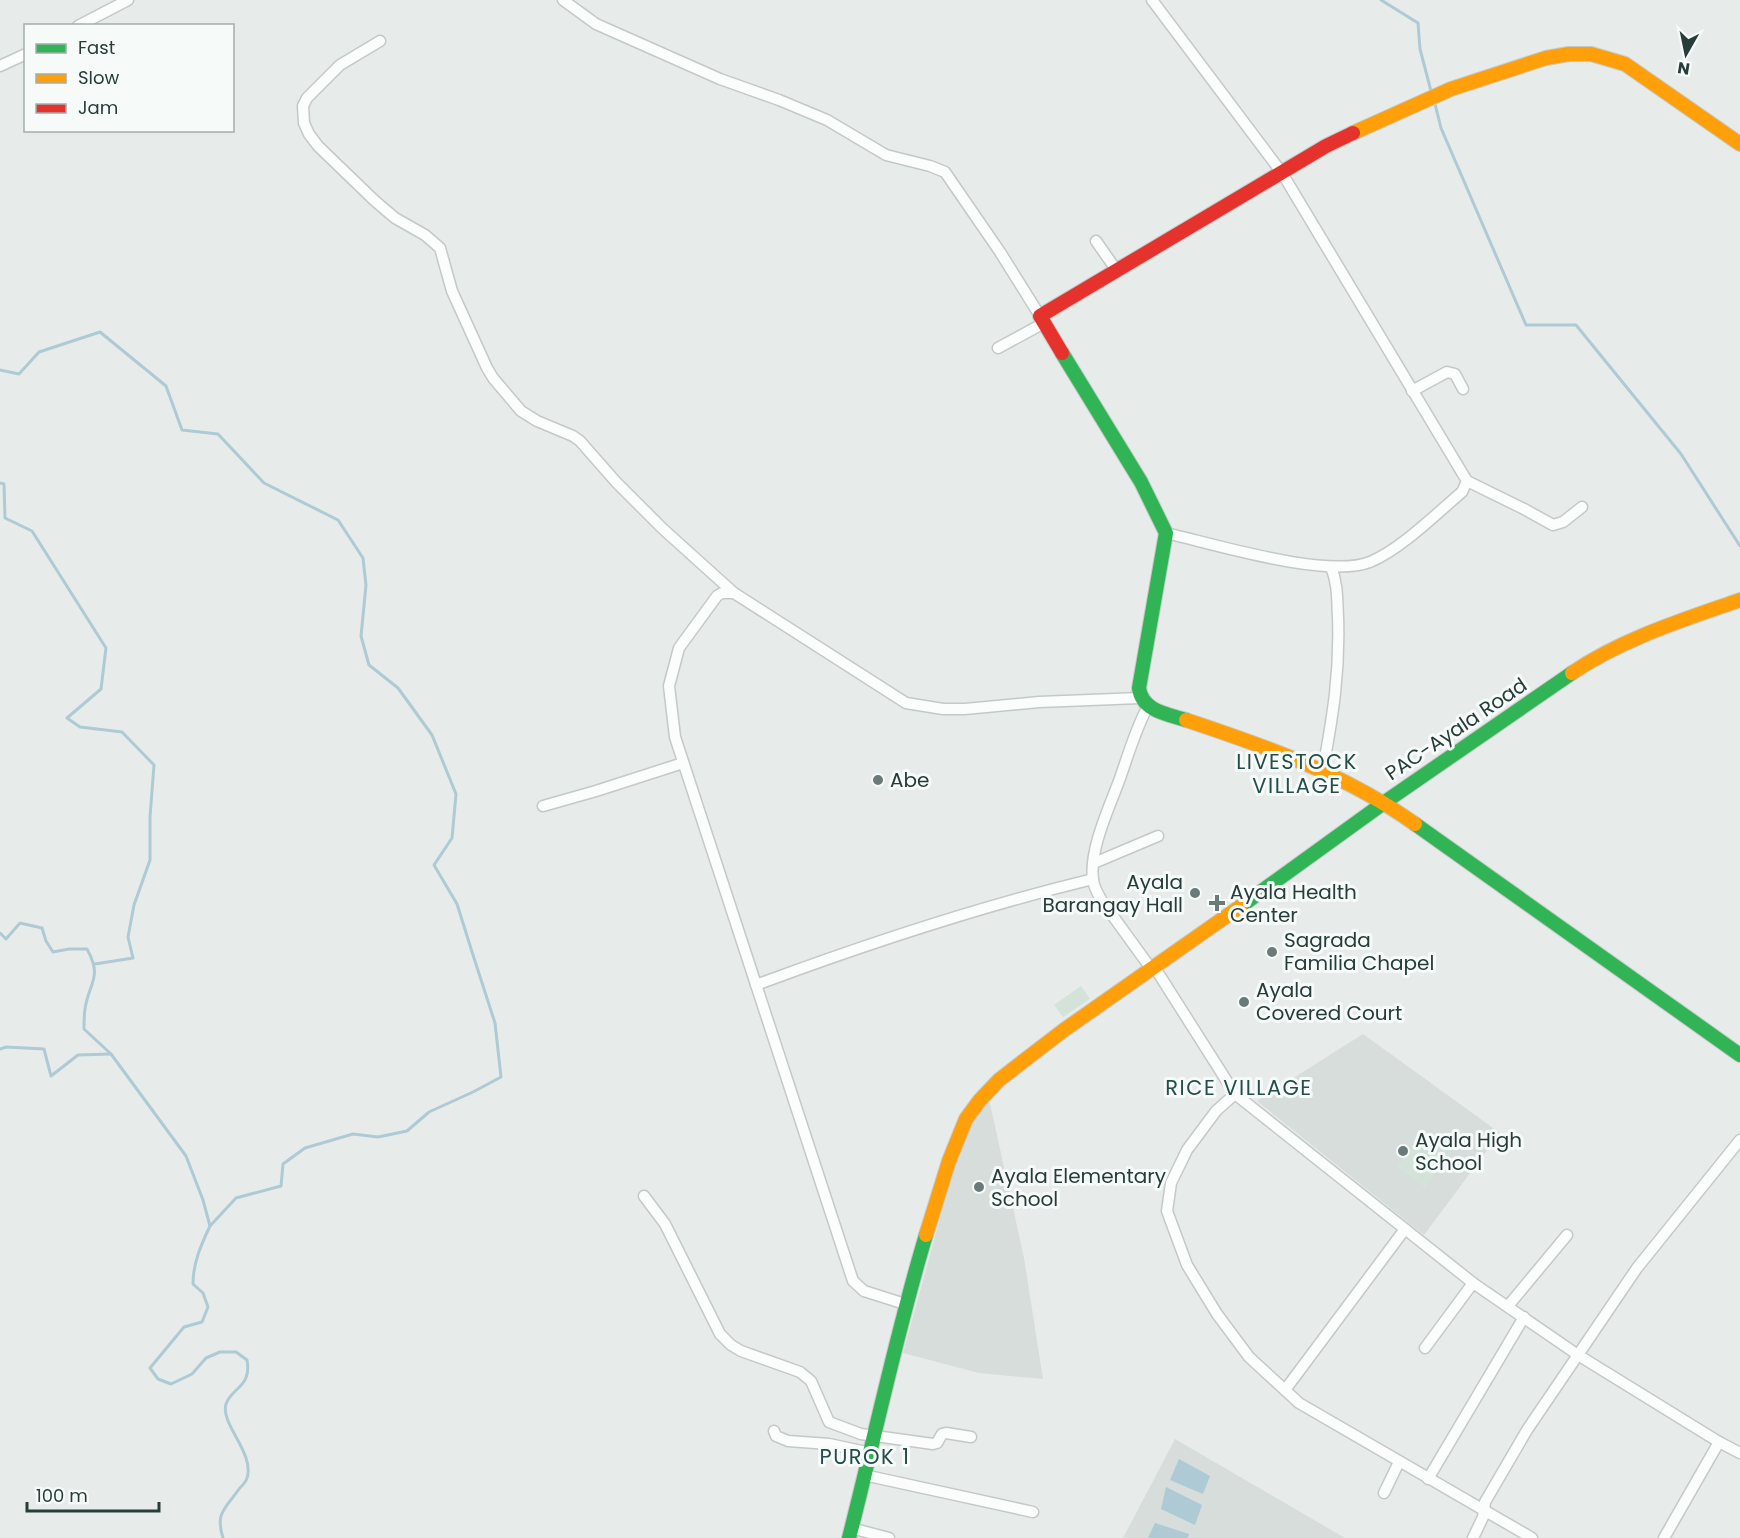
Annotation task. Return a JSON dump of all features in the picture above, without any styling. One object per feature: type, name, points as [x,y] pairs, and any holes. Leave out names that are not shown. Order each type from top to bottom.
[{"type":"street","points":[[82,24],[128,0]]},
{"type":"street","points":[[563,0],[596,24],[720,79],[827,120],[886,155],[945,172],[1000,252],[1141,482],[1166,534],[1140,674],[1144,702],[1138,727],[1102,828],[1094,863],[1095,890],[1154,969],[1235,1094],[1473,1283],[1578,1354],[1740,1453]]},
{"type":"street","points":[[1152,0],[1282,173],[1467,481],[1552,525],[1563,522],[1582,507]]},
{"type":"street","points":[[380,41],[340,65],[307,98],[302,114],[309,134],[327,156],[375,201],[395,218],[425,235],[440,248],[450,285],[473,337],[493,378],[514,404],[537,421],[573,435],[580,441],[616,482],[663,529],[734,593],[911,705],[965,709],[1039,702],[1144,702],[1323,769],[1356,784],[1385,802],[1740,1055]]},
{"type":"street","points":[[998,348],[1117,271],[1326,146],[1451,89],[1546,58],[1569,54],[1591,54],[1625,64],[1740,144]]},
{"type":"street","points":[[0,66],[24,55]]},
{"type":"street","points":[[1096,241],[1117,271]]},
{"type":"street","points":[[1412,391],[1448,372],[1455,374],[1463,389]]},
{"type":"street","points":[[1166,534],[1288,561],[1331,567],[1369,562],[1396,546],[1462,492],[1467,481]]},
{"type":"street","points":[[1323,769],[1337,691],[1339,646],[1336,580],[1331,567]]},
{"type":"street","points":[[734,593],[728,592],[717,596],[679,648],[669,686],[675,737],[853,1281],[864,1291],[905,1304]]},
{"type":"street","name":"PAC-Ayala Road","points":[[850,1533],[905,1304],[949,1161],[966,1119],[999,1080],[1064,1030],[1154,969],[1385,802],[1594,658],[1682,620],[1740,600]]},
{"type":"street","points":[[543,806],[683,763]]},
{"type":"street","points":[[1094,863],[1158,836]]},
{"type":"street","points":[[756,985],[834,956],[941,921],[1035,893],[1093,879]]},
{"type":"street","points":[[1235,1094],[1216,1111],[1187,1150],[1171,1183],[1167,1211],[1186,1265],[1217,1314],[1249,1357],[1299,1403],[1532,1538]]},
{"type":"street","points":[[1473,1538],[1485,1510],[1485,1502],[1527,1430],[1637,1268],[1740,1140]]},
{"type":"street","points":[[644,1196],[665,1224],[720,1334],[741,1351],[800,1371],[811,1381],[829,1422],[861,1434],[933,1444],[937,1443],[942,1434],[946,1432],[971,1437]]},
{"type":"street","points":[[1285,1390],[1405,1229]]},
{"type":"street","points":[[1508,1306],[1567,1234]]},
{"type":"street","points":[[1425,1348],[1473,1283]]},
{"type":"street","points":[[1428,1479],[1524,1317]]},
{"type":"street","points":[[774,1431],[776,1436],[788,1441],[829,1444],[871,1453]]},
{"type":"street","points":[[1664,1538],[1719,1442]]},
{"type":"street","points":[[1384,1493],[1399,1462]]},
{"type":"street","points":[[864,1475],[1033,1512]]},
{"type":"street","points":[[850,1533],[889,1538]]},
{"type":"shaded area","points":[[1081,986],[1090,999],[1063,1017],[1054,1005]]},
{"type":"shaded area","name":"Ayala High School","points":[[1363,1034],[1500,1133],[1424,1235],[1257,1101]]},
{"type":"shaded area","name":"Ayala Elementary School","points":[[989,1099],[1024,1258],[1043,1379],[979,1373],[903,1353],[963,1135]]},
{"type":"shaded area","points":[[1425,1130],[1452,1151],[1425,1188],[1397,1167]]},
{"type":"shaded area","points":[[1175,1439],[1345,1538],[1123,1538]]},
{"type":"water","points":[[1179,1459],[1210,1476],[1203,1494],[1170,1480]]},
{"type":"water","points":[[1166,1487],[1202,1505],[1195,1525],[1161,1509]]},
{"type":"water","points":[[1155,1523],[1189,1534],[1188,1538],[1148,1538]]},
{"type":"waterway","points":[[1381,0],[1418,23],[1420,49],[1431,91]]},
{"type":"waterway","points":[[1434,100],[1441,128],[1526,325],[1576,325],[1681,454],[1740,546]]},
{"type":"waterway","points":[[0,370],[19,374],[39,352],[100,332],[166,386],[182,430],[218,434],[264,483],[338,520],[363,558],[366,585],[361,636],[369,665],[398,688],[432,735],[456,794],[452,838],[434,865],[457,904],[495,1023],[501,1077],[429,1112],[407,1131],[378,1137],[353,1134],[305,1148],[283,1164],[281,1186],[236,1198],[210,1226]]},
{"type":"waterway","points":[[0,483],[4,484],[5,518],[32,531],[106,648],[101,689],[67,718],[80,727],[122,732],[154,765],[150,817],[150,860],[134,905],[128,937],[133,958],[95,964]]},
{"type":"waterway","points":[[0,933],[6,939],[20,923],[42,928],[53,952],[87,949],[94,967],[94,980],[85,1009],[84,1029],[111,1054],[186,1156],[203,1200],[210,1226],[196,1261],[193,1284],[203,1293],[208,1307],[202,1322],[184,1327],[150,1368],[158,1379],[171,1384],[192,1374],[206,1358],[220,1352],[236,1352],[247,1360],[247,1376],[226,1404],[228,1420],[246,1459],[247,1478],[223,1512],[220,1523],[223,1538]]},
{"type":"waterway","points":[[0,1049],[6,1047],[44,1049],[51,1076],[78,1055],[111,1054]]},
{"type":"traffic: fast","points":[[1062,353],[1141,482],[1166,533],[1139,688],[1141,696],[1150,707],[1186,720]]},
{"type":"traffic: fast","points":[[1241,906],[1385,802],[1572,673]]},
{"type":"traffic: fast","points":[[1415,824],[1740,1055]]},
{"type":"traffic: fast","points":[[849,1538],[895,1348],[926,1235]]},
{"type":"traffic: slow","points":[[1353,133],[1451,89],[1546,58],[1569,54],[1591,54],[1625,64],[1740,144]]},
{"type":"traffic: slow","points":[[1572,673],[1632,640],[1740,600]]},
{"type":"traffic: slow","points":[[1186,720],[1305,763],[1361,790],[1415,824]]},
{"type":"traffic: slow","points":[[926,1235],[949,1161],[966,1119],[999,1080],[1064,1030],[1241,906]]},
{"type":"traffic: jam","points":[[1062,353],[1040,316],[1326,146],[1353,133]]},
{"type":"place","name":"Abe","points":[[878,780]]},
{"type":"place","name":"Ayala Barangay Hall","points":[[1195,893]]},
{"type":"place","name":"Ayala Health Center","points":[[1217,903]]},
{"type":"place","name":"Sagrada Familia Chapel","points":[[1272,952]]},
{"type":"place","name":"Ayala Covered Court","points":[[1244,1002]]},
{"type":"place","name":"Ayala High School","points":[[1403,1151]]},
{"type":"place","name":"Ayala Elementary School","points":[[979,1187]]},
{"type":"district","name":"LIVESTOCK VILLAGE","points":[[1297,773]]},
{"type":"district","name":"RICE VILLAGE","points":[[1239,1087]]},
{"type":"district","name":"PUROK 1","points":[[865,1456]]}]
